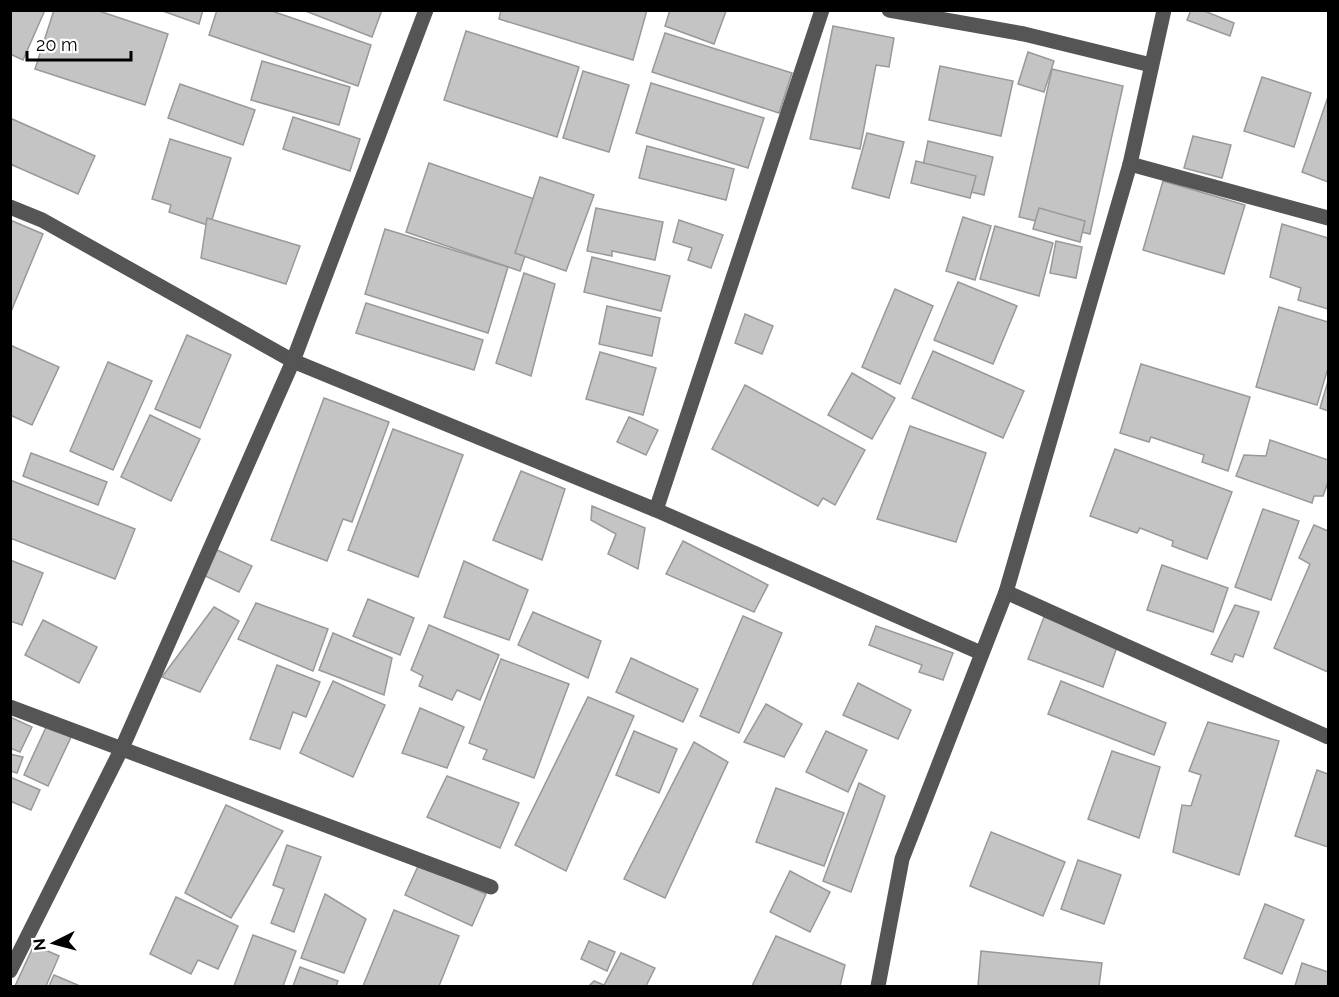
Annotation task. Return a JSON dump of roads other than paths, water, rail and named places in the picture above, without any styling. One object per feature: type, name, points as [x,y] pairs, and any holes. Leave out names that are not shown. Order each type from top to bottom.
[{"type":"street","points":[[10,971],[122,748],[292,361],[426,10]]},
{"type":"street","points":[[656,510],[822,10]]},
{"type":"street","points":[[889,10],[1024,34],[1150,65]]},
{"type":"street","points":[[878,987],[902,859],[1006,592],[1130,164],[1150,65],[1164,10]]},
{"type":"street","points":[[1130,164],[1329,218]]},
{"type":"street","points":[[10,207],[42,220],[292,361],[656,510],[981,653]]},
{"type":"street","points":[[1006,592],[1329,737]]},
{"type":"street","points":[[10,707],[491,887]]}]
